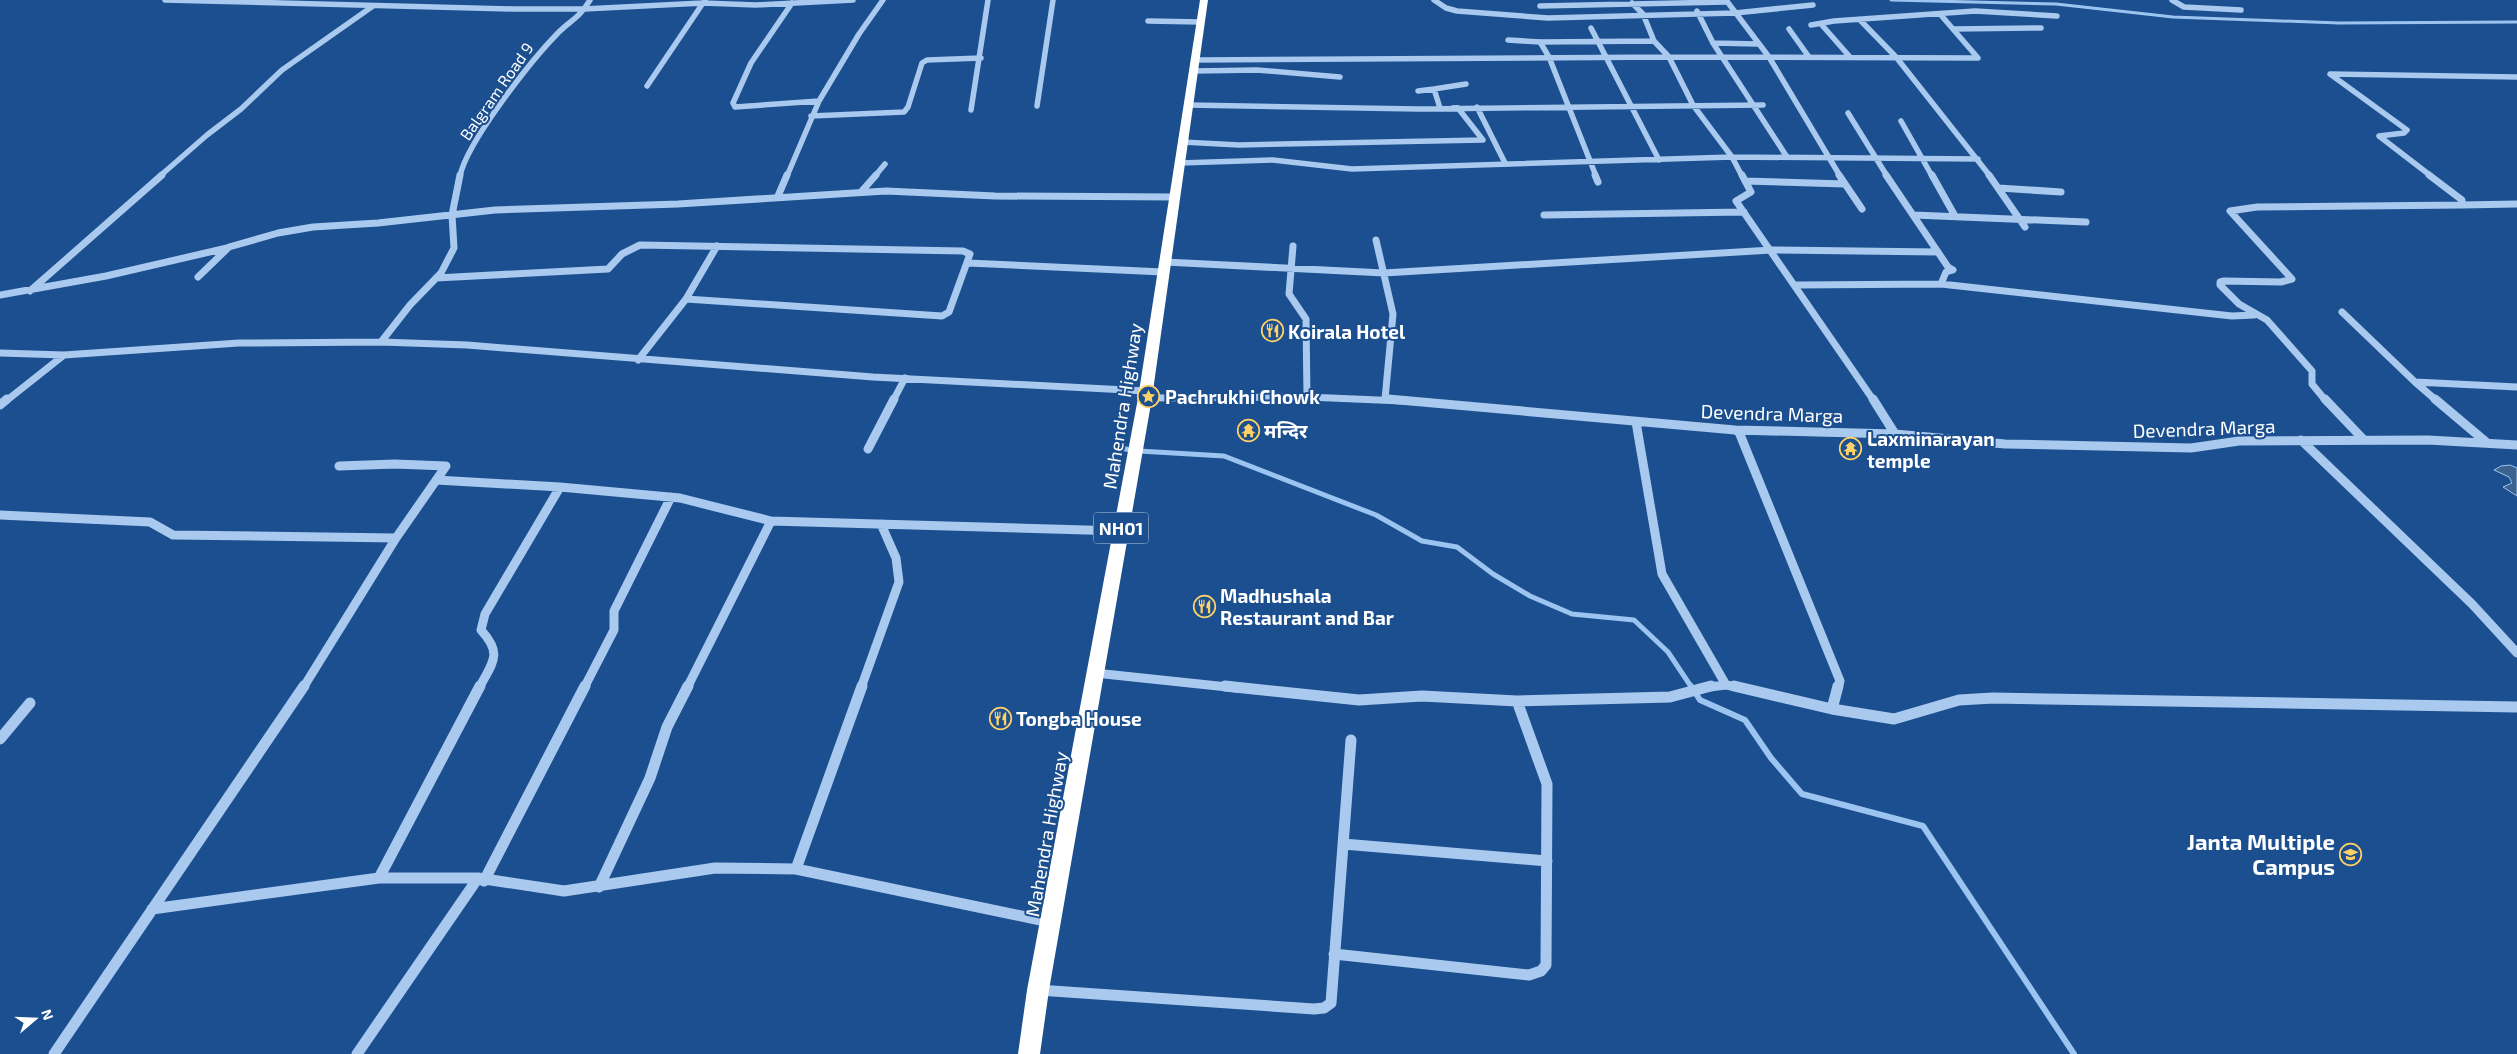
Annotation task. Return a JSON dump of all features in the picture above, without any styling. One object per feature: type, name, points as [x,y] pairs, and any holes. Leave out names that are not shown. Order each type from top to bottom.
[{"type":"highway","name":"Mahendra Highway","points":[[1029,1054],[1038,990],[1145,395],[1204,0]]},
{"type":"street","points":[[165,0],[373,6],[584,9],[704,2],[792,3],[853,0]]},
{"type":"street","name":"Balgram Road 9","points":[[381,342],[410,305],[436,278],[454,248],[452,215],[462,166],[484,129],[518,80],[545,47],[557,33],[581,15],[590,0]]},
{"type":"street","points":[[778,196],[819,101],[859,34],[884,0]]},
{"type":"street","points":[[971,110],[981,58],[988,0]]},
{"type":"street","points":[[1037,106],[1053,0]]},
{"type":"street","points":[[1434,0],[1446,8],[1456,11],[1548,18],[1735,13],[1813,5]]},
{"type":"street","points":[[1536,0],[1548,18]]},
{"type":"street","points":[[2172,0],[2184,7],[2241,10]]},
{"type":"street","points":[[1540,6],[1726,1],[1769,57],[1827,157],[1862,209]]},
{"type":"street","points":[[647,86],[704,2]]},
{"type":"street","points":[[1691,2],[1699,13],[1713,43],[1724,57],[1787,157]]},
{"type":"street","points":[[792,3],[755,54],[745,72],[733,103],[735,107],[819,101]]},
{"type":"street","points":[[1632,3],[1643,14],[1654,41],[1669,57],[1694,105],[1732,157],[1751,192],[1736,201],[1796,285],[1895,434]]},
{"type":"street","points":[[30,291],[207,135],[241,109],[282,70],[373,6]]},
{"type":"street","points":[[1811,25],[1975,11],[2057,16]]},
{"type":"street","points":[[1195,66],[1548,57],[1978,58],[1940,14]]},
{"type":"street","points":[[1860,20],[1896,57],[1978,158],[2025,227]]},
{"type":"street","points":[[1148,21],[1201,22]]},
{"type":"street","points":[[1821,24],[1850,57]]},
{"type":"street","points":[[1592,28],[1659,160]]},
{"type":"street","points":[[1953,29],[2041,28]]},
{"type":"street","points":[[1789,30],[1809,57]]},
{"type":"street","points":[[1508,40],[1540,42],[1654,41]]},
{"type":"street","points":[[1540,42],[1548,57],[1598,182]]},
{"type":"street","points":[[1713,43],[1758,44]]},
{"type":"street","points":[[811,116],[904,112],[908,107],[922,63],[927,60],[981,58]]},
{"type":"street","points":[[1195,66],[1340,77]]},
{"type":"street","points":[[2462,204],[2464,203],[2462,200],[2379,136],[2404,133],[2407,130],[2330,74],[2517,77]]},
{"type":"street","points":[[1418,92],[1466,84]]},
{"type":"street","points":[[1434,89],[1440,108]]},
{"type":"street","points":[[1418,109],[1763,105]]},
{"type":"street","points":[[1182,142],[1239,145],[1483,140],[1458,108],[1188,106]]},
{"type":"street","points":[[1477,107],[1506,163]]},
{"type":"street","points":[[1848,113],[1875,158],[1938,252],[1953,270],[1946,272],[1941,284]]},
{"type":"street","points":[[1901,121],[1955,216]]},
{"type":"street","points":[[1180,163],[1273,160],[1352,169],[1732,157],[1978,158]]},
{"type":"street","points":[[861,192],[885,164]]},
{"type":"street","points":[[1745,181],[1845,184]]},
{"type":"street","points":[[1998,188],[2062,192]]},
{"type":"street","points":[[0,295],[30,291],[156,265],[278,233],[313,226],[378,223],[494,210],[678,204],[861,192],[1175,196]]},
{"type":"street","points":[[2364,440],[2315,389],[2312,384],[2312,371],[2267,320],[2255,315],[2231,298],[2220,282],[2281,282],[2292,279],[2230,212],[2234,209],[2257,207],[2517,204]]},
{"type":"street","points":[[1544,215],[1744,212]]},
{"type":"street","points":[[1914,215],[2086,222]]},
{"type":"street","points":[[1376,240],[1393,314],[1385,399]]},
{"type":"street","points":[[436,278],[608,269],[622,254],[640,245],[963,251],[970,254],[949,312],[938,316],[686,299]]},
{"type":"street","points":[[638,360],[686,299],[716,246]]},
{"type":"street","points":[[1293,246],[1290,268],[1290,294],[1306,319],[1307,396]]},
{"type":"street","points":[[198,277],[229,247]]},
{"type":"street","points":[[968,263],[1290,268],[1384,273],[1772,250],[1938,252]]},
{"type":"street","points":[[1796,285],[1941,284],[2232,316],[2255,315]]},
{"type":"street","points":[[2342,312],[2415,382],[2486,442]]},
{"type":"street","name":"Devendra Marga","points":[[0,353],[64,355],[239,343],[381,342],[467,345],[638,360],[1145,395],[1307,396],[1385,399],[1512,408],[1636,422],[1735,430],[1895,434],[2005,444],[2191,448],[2239,441],[2364,440],[2486,442],[2517,445]]},
{"type":"street","points":[[0,404],[64,355]]},
{"type":"street","points":[[868,449],[905,378]]},
{"type":"street","points":[[2415,382],[2517,387]]},
{"type":"street","points":[[1636,422],[1662,574],[1726,685]]},
{"type":"street","points":[[1735,430],[1739,432],[1766,495],[1781,541],[1840,681],[1832,709]]},
{"type":"street","points":[[2302,440],[2472,604],[2517,653]]},
{"type":"street","points":[[54,1054],[318,664],[396,538],[446,466],[395,464],[339,466]]},
{"type":"street","points":[[436,480],[560,487],[671,497],[771,521],[1121,531]]},
{"type":"street","points":[[380,878],[494,658],[492,642],[481,630],[485,614],[560,487]]},
{"type":"street","points":[[357,1054],[481,880],[614,630],[614,611],[671,497]]},
{"type":"street","points":[[0,515],[150,522],[174,534],[183,535],[396,538]]},
{"type":"street","points":[[600,887],[650,778],[667,727],[771,521]]},
{"type":"street","points":[[796,869],[899,582],[896,558],[881,524]]},
{"type":"street","points":[[1095,673],[1359,700],[1422,696],[1517,701],[1670,697],[1703,687],[1726,685],[1758,690],[1832,709],[1894,719],[1960,700],[1993,698],[2517,707]]},
{"type":"street","points":[[1334,954],[1529,975],[1537,973],[1546,965],[1547,784],[1517,701]]},
{"type":"street","points":[[0,739],[30,703]]},
{"type":"street","points":[[1038,990],[1319,1009],[1330,1003],[1351,740]]},
{"type":"street","points":[[1343,844],[1546,861]]},
{"type":"street","points":[[152,910],[380,878],[481,880],[564,891],[715,868],[796,869],[1050,922]]},
{"type":"water","points":[[2510,465],[2517,468],[2517,496],[2503,487],[2512,483],[2509,477],[2494,470],[2501,466]]},
{"type":"waterway","points":[[1891,0],[2056,4],[2173,17],[2339,23],[2517,22]]},
{"type":"waterway","points":[[1116,447],[1131,450]]},
{"type":"waterway","points":[[1139,451],[1224,456],[1376,515],[1422,541],[1457,547],[1493,574],[1530,596],[1572,614],[1634,620],[1668,652],[1692,688]]},
{"type":"waterway","points":[[1691,686],[1700,700],[1745,720],[1771,758],[1802,794],[1923,826],[2074,1054]]},
{"type":"place","name":"Koirala Hotel","points":[[1272,331]]},
{"type":"place","name":"Pachrukhi Chowk","points":[[1149,396]]},
{"type":"place","name":"मन्दिर","points":[[1248,430]]},
{"type":"place","name":"Laxminarayan temple","points":[[1851,449]]},
{"type":"place","name":"Madhushala Restaurant and Bar","points":[[1204,606]]},
{"type":"place","name":"Tongba House","points":[[1000,718]]},
{"type":"place","name":"Janta Multiple Campus","points":[[2351,854]]}]
